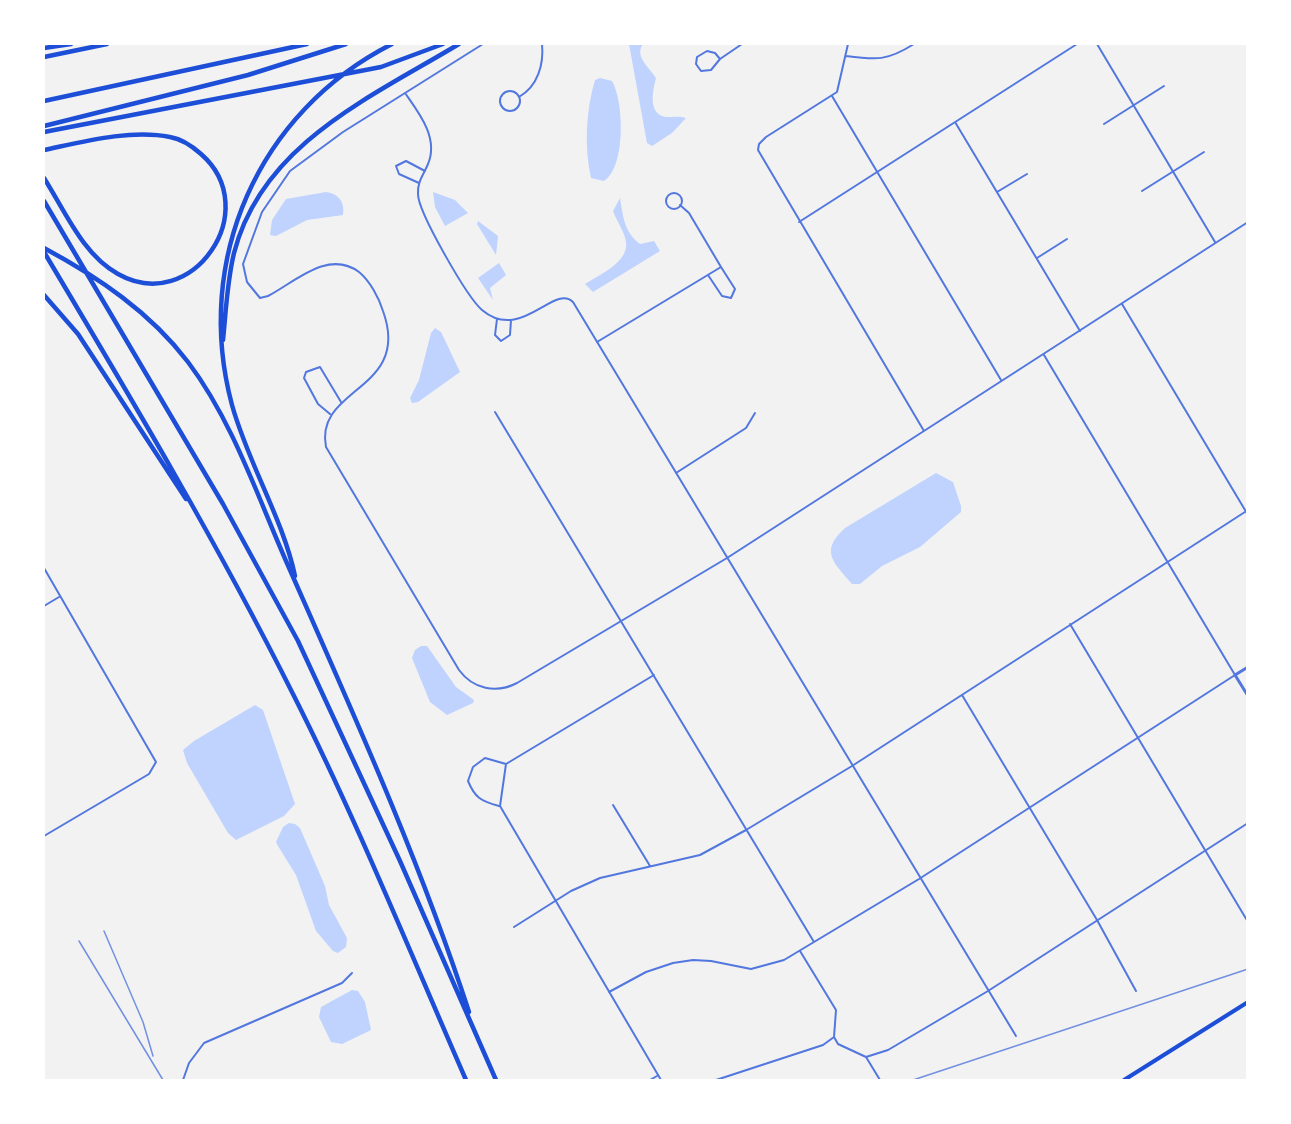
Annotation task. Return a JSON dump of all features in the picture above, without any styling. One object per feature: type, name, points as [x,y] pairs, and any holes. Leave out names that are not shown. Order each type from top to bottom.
[{"type":"highway","points":[[44,48],[71,44]]},
{"type":"highway","points":[[44,57],[107,44]]},
{"type":"highway","points":[[44,101],[307,44]]},
{"type":"highway","points":[[44,126],[248,75],[346,44]]},
{"type":"highway","points":[[298,588],[292,563],[242,438],[229,393],[220,330],[222,289],[233,230],[262,165],[298,115],[337,78],[392,44]]},
{"type":"highway","points":[[44,132],[381,68],[443,44]]},
{"type":"highway","points":[[222,345],[226,293],[234,252],[251,210],[274,174],[308,139],[329,123],[459,44]]},
{"type":"highway","points":[[44,150],[102,139],[154,135],[185,142],[209,161],[216,172],[226,201],[225,224],[212,252],[190,273],[159,282],[132,280],[110,269],[89,250],[44,178]]},
{"type":"highway","points":[[44,201],[223,504],[298,641],[400,861],[496,1080]]},
{"type":"highway","points":[[44,250],[101,281],[144,314],[188,362],[219,412],[401,827],[451,957],[477,1037]]},
{"type":"highway","points":[[44,250],[202,523],[301,710],[353,822],[466,1080]]},
{"type":"highway","points":[[44,295],[87,348],[202,523]]},
{"type":"main road","points":[[1124,1080],[1248,1002]]},
{"type":"street","points":[[483,44],[303,159],[290,171],[262,212],[243,264],[247,282],[255,295],[260,298],[326,265],[350,267],[368,282],[385,315],[386,349],[382,361],[369,381],[341,402],[331,414],[325,431],[328,453],[457,667],[467,679],[491,689],[512,686],[727,558],[1248,222]]},
{"type":"street","points":[[519,97],[526,93],[538,75],[542,63],[542,44]]},
{"type":"street","points":[[720,59],[713,52],[707,51],[699,55],[696,64],[701,71],[708,71],[716,67],[720,59],[742,44]]},
{"type":"street","points":[[848,44],[840,87],[832,96],[766,137],[758,147],[763,161],[924,431]]},
{"type":"street","points":[[846,56],[872,60],[887,58],[914,44]]},
{"type":"street","points":[[800,222],[1077,44]]},
{"type":"street","points":[[1097,44],[1215,242]]},
{"type":"street","points":[[1104,124],[1164,86]]},
{"type":"street","points":[[511,91],[519,97],[519,106],[514,110],[505,110],[501,106],[500,99],[504,93],[511,91]]},
{"type":"street","points":[[405,93],[431,136],[431,155],[418,183],[419,203],[424,218],[475,301],[481,309],[497,319],[511,321],[524,318],[558,298],[567,297],[574,304],[919,879],[1016,1036]]},
{"type":"street","points":[[832,96],[1002,381]]},
{"type":"street","points":[[955,122],[1080,331]]},
{"type":"street","points":[[1142,191],[1204,152]]},
{"type":"street","points":[[418,183],[399,174],[396,166],[406,161],[425,171]]},
{"type":"street","points":[[997,192],[1027,174]]},
{"type":"street","points":[[672,193],[678,194],[681,199],[680,205],[670,208],[666,203],[667,197],[672,193]]},
{"type":"street","points":[[680,205],[689,213],[735,289],[732,297],[728,299],[722,296],[708,275]]},
{"type":"street","points":[[1037,258],[1067,239]]},
{"type":"street","points":[[597,342],[721,267]]},
{"type":"street","points":[[514,927],[600,878],[700,855],[746,830],[852,766],[1247,512],[1122,304]]},
{"type":"street","points":[[497,319],[495,335],[501,341],[510,335],[511,321]]},
{"type":"street","points":[[1044,355],[1248,696]]},
{"type":"street","points":[[331,414],[318,404],[304,375],[320,367],[341,402]]},
{"type":"street","points":[[495,412],[814,942]]},
{"type":"street","points":[[676,473],[746,428],[755,413]]},
{"type":"street","points":[[44,568],[152,752],[155,766],[149,774],[44,836]]},
{"type":"street","points":[[44,606],[60,596]]},
{"type":"street","points":[[1070,624],[1248,922]]},
{"type":"street","points":[[609,992],[646,972],[673,963],[693,960],[751,969],[763,968],[800,951],[919,879],[1248,667]]},
{"type":"street","points":[[500,806],[480,801],[474,796],[468,781],[473,767],[485,758],[507,764],[654,675]]},
{"type":"street","points":[[962,695],[1097,920],[1136,991]]},
{"type":"street","points":[[507,764],[500,806],[661,1080]]},
{"type":"street","points":[[613,805],[650,866]]},
{"type":"street","points":[[866,1057],[888,1050],[988,991],[1248,823]]},
{"type":"street","points":[[800,951],[836,1010],[834,1037],[838,1044],[866,1057],[880,1080]]},
{"type":"street","points":[[183,1080],[189,1063],[204,1043],[342,983],[352,973]]},
{"type":"street","points":[[716,1080],[823,1045],[834,1037]]},
{"type":"street","points":[[650,1080],[657,1076]]},
{"type":"water","points":[[629,44],[643,44],[641,57],[656,78],[653,101],[656,111],[666,117],[686,118],[672,133],[652,146],[647,143]]},
{"type":"water","points":[[600,78],[612,81],[621,118],[621,134],[616,162],[611,174],[604,181],[591,178],[587,141],[592,92],[595,80]]},
{"type":"water","points":[[326,192],[340,199],[343,215],[307,220],[276,236],[270,235],[272,220],[286,199]]},
{"type":"water","points":[[433,192],[455,200],[468,213],[445,226],[435,207]]},
{"type":"water","points":[[620,198],[625,223],[631,234],[640,244],[654,241],[660,251],[593,292],[585,284],[618,262],[626,249],[624,234],[613,211]]},
{"type":"water","points":[[478,221],[498,236],[496,255],[477,224]]},
{"type":"water","points":[[499,263],[506,275],[490,288],[493,300],[478,278]]},
{"type":"water","points":[[435,328],[441,332],[460,372],[418,402],[412,403],[410,398],[419,380],[431,333]]},
{"type":"water","points":[[936,473],[953,482],[961,512],[920,547],[882,566],[860,584],[852,584],[834,562],[832,556],[831,550],[837,536],[845,528]]},
{"type":"water","points":[[421,646],[427,646],[456,687],[474,700],[473,703],[447,715],[430,702],[412,658],[415,650]]},
{"type":"water","points":[[255,705],[263,710],[295,804],[284,816],[236,840],[228,833],[187,763],[183,750],[194,741]]},
{"type":"water","points":[[289,823],[300,828],[325,886],[329,905],[347,938],[346,947],[338,953],[333,951],[316,931],[296,875],[276,842],[283,827]]},
{"type":"water","points":[[352,990],[358,991],[365,1002],[371,1030],[342,1044],[331,1042],[319,1017],[321,1007]]},
{"type":"railway","points":[[104,931],[143,1022],[153,1056]]},
{"type":"railway","points":[[79,941],[163,1080]]},
{"type":"railway","points":[[913,1080],[1248,969]]}]
